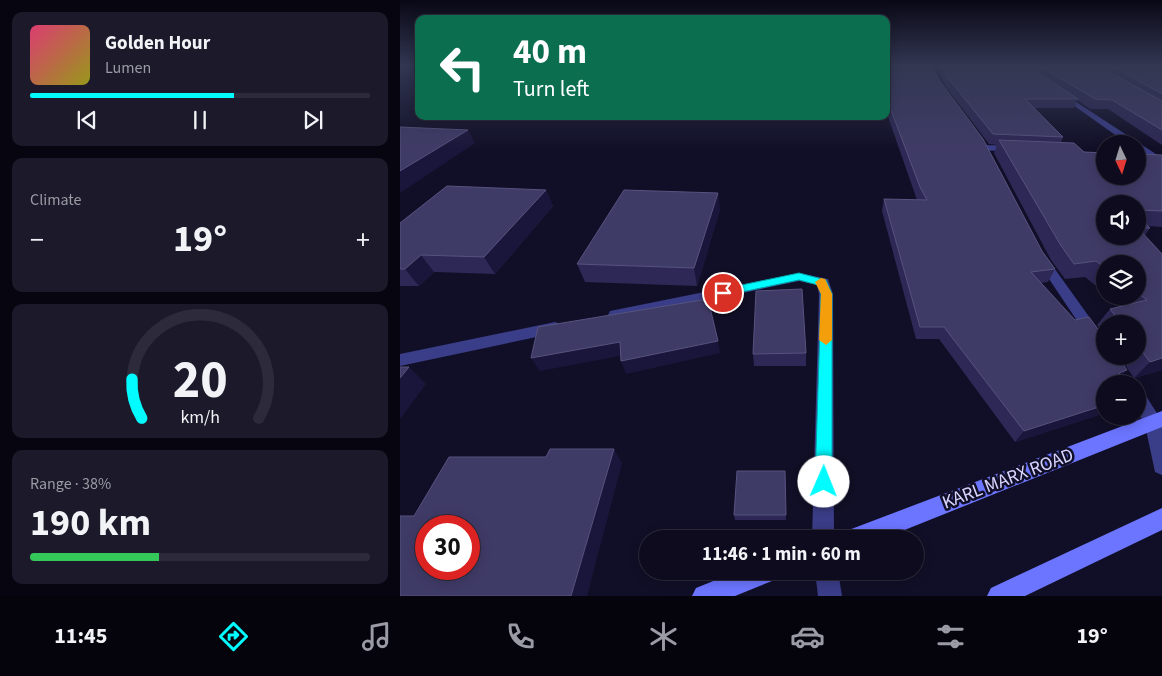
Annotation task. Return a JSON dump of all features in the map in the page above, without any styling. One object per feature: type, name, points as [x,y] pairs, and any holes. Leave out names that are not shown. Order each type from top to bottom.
[{"type":"main road","name":"KARL MARX ROAD","points":[[877,530],[1158,421]]},
{"type":"main road","points":[[998,596],[1162,519]]},
{"type":"main road","points":[[704,596],[746,580]]},
{"type":"street","points":[[1060,94],[1121,135]]},
{"type":"street","points":[[985,148],[1023,150]]},
{"type":"street","points":[[1157,156],[1162,162]]},
{"type":"street","points":[[1039,253],[1096,338]]},
{"type":"street","points":[[604,318],[799,277],[823,282],[826,294],[823,530]]},
{"type":"street","points":[[400,360],[565,326]]},
{"type":"street","points":[[1146,407],[1158,421],[1162,465]]},
{"type":"street","points":[[827,580],[830,596]]},
{"type":"building","points":[[890,94],[949,94],[983,139],[1042,251],[1055,269],[1031,272],[1075,320],[1089,317],[1096,327],[1096,365],[1123,365],[1127,370],[1119,373],[1121,375],[1096,375],[1096,408],[1024,431],[944,327],[920,327],[884,199],[927,200],[920,187],[890,108]]},
{"type":"building","points":[[961,94],[1070,94],[1078,99],[1025,99],[1063,137],[993,134]]},
{"type":"building","points":[[1086,94],[1149,94],[1162,101],[1162,130],[1112,100],[1095,99]]},
{"type":"building","points":[[400,127],[468,130],[400,171]]},
{"type":"building","points":[[999,140],[1074,143],[1084,152],[1096,153],[1096,185],[1146,185],[1146,154],[1162,155],[1162,211],[1146,210],[1146,195],[1096,195],[1096,245],[1146,245],[1146,237],[1162,254],[1162,358],[1150,362],[1146,357],[1146,315],[1115,315],[1110,309],[1126,305],[1146,305],[1146,255],[1096,255],[1096,261],[1074,264],[1060,244]]},
{"type":"building","points":[[447,186],[546,190],[484,257],[421,255],[405,269],[400,269],[400,223]]},
{"type":"building","points":[[624,190],[718,193],[694,268],[577,264]]},
{"type":"building","points":[[802,289],[806,353],[753,354],[756,291]]},
{"type":"building","points":[[708,299],[718,341],[621,361],[620,342],[531,358],[538,327]]},
{"type":"building","points":[[400,367],[409,367],[400,378]]},
{"type":"building","points":[[550,449],[614,449],[571,596],[400,596],[400,516],[414,516],[449,457],[546,457]]},
{"type":"building","points":[[737,471],[785,471],[786,515],[734,515]]},
{"type":"slow traffic","points":[[821,282],[823,282],[826,294],[826,340]]},
{"type":"route","points":[[723,293],[799,277],[823,282],[826,294],[824,482]]}]
